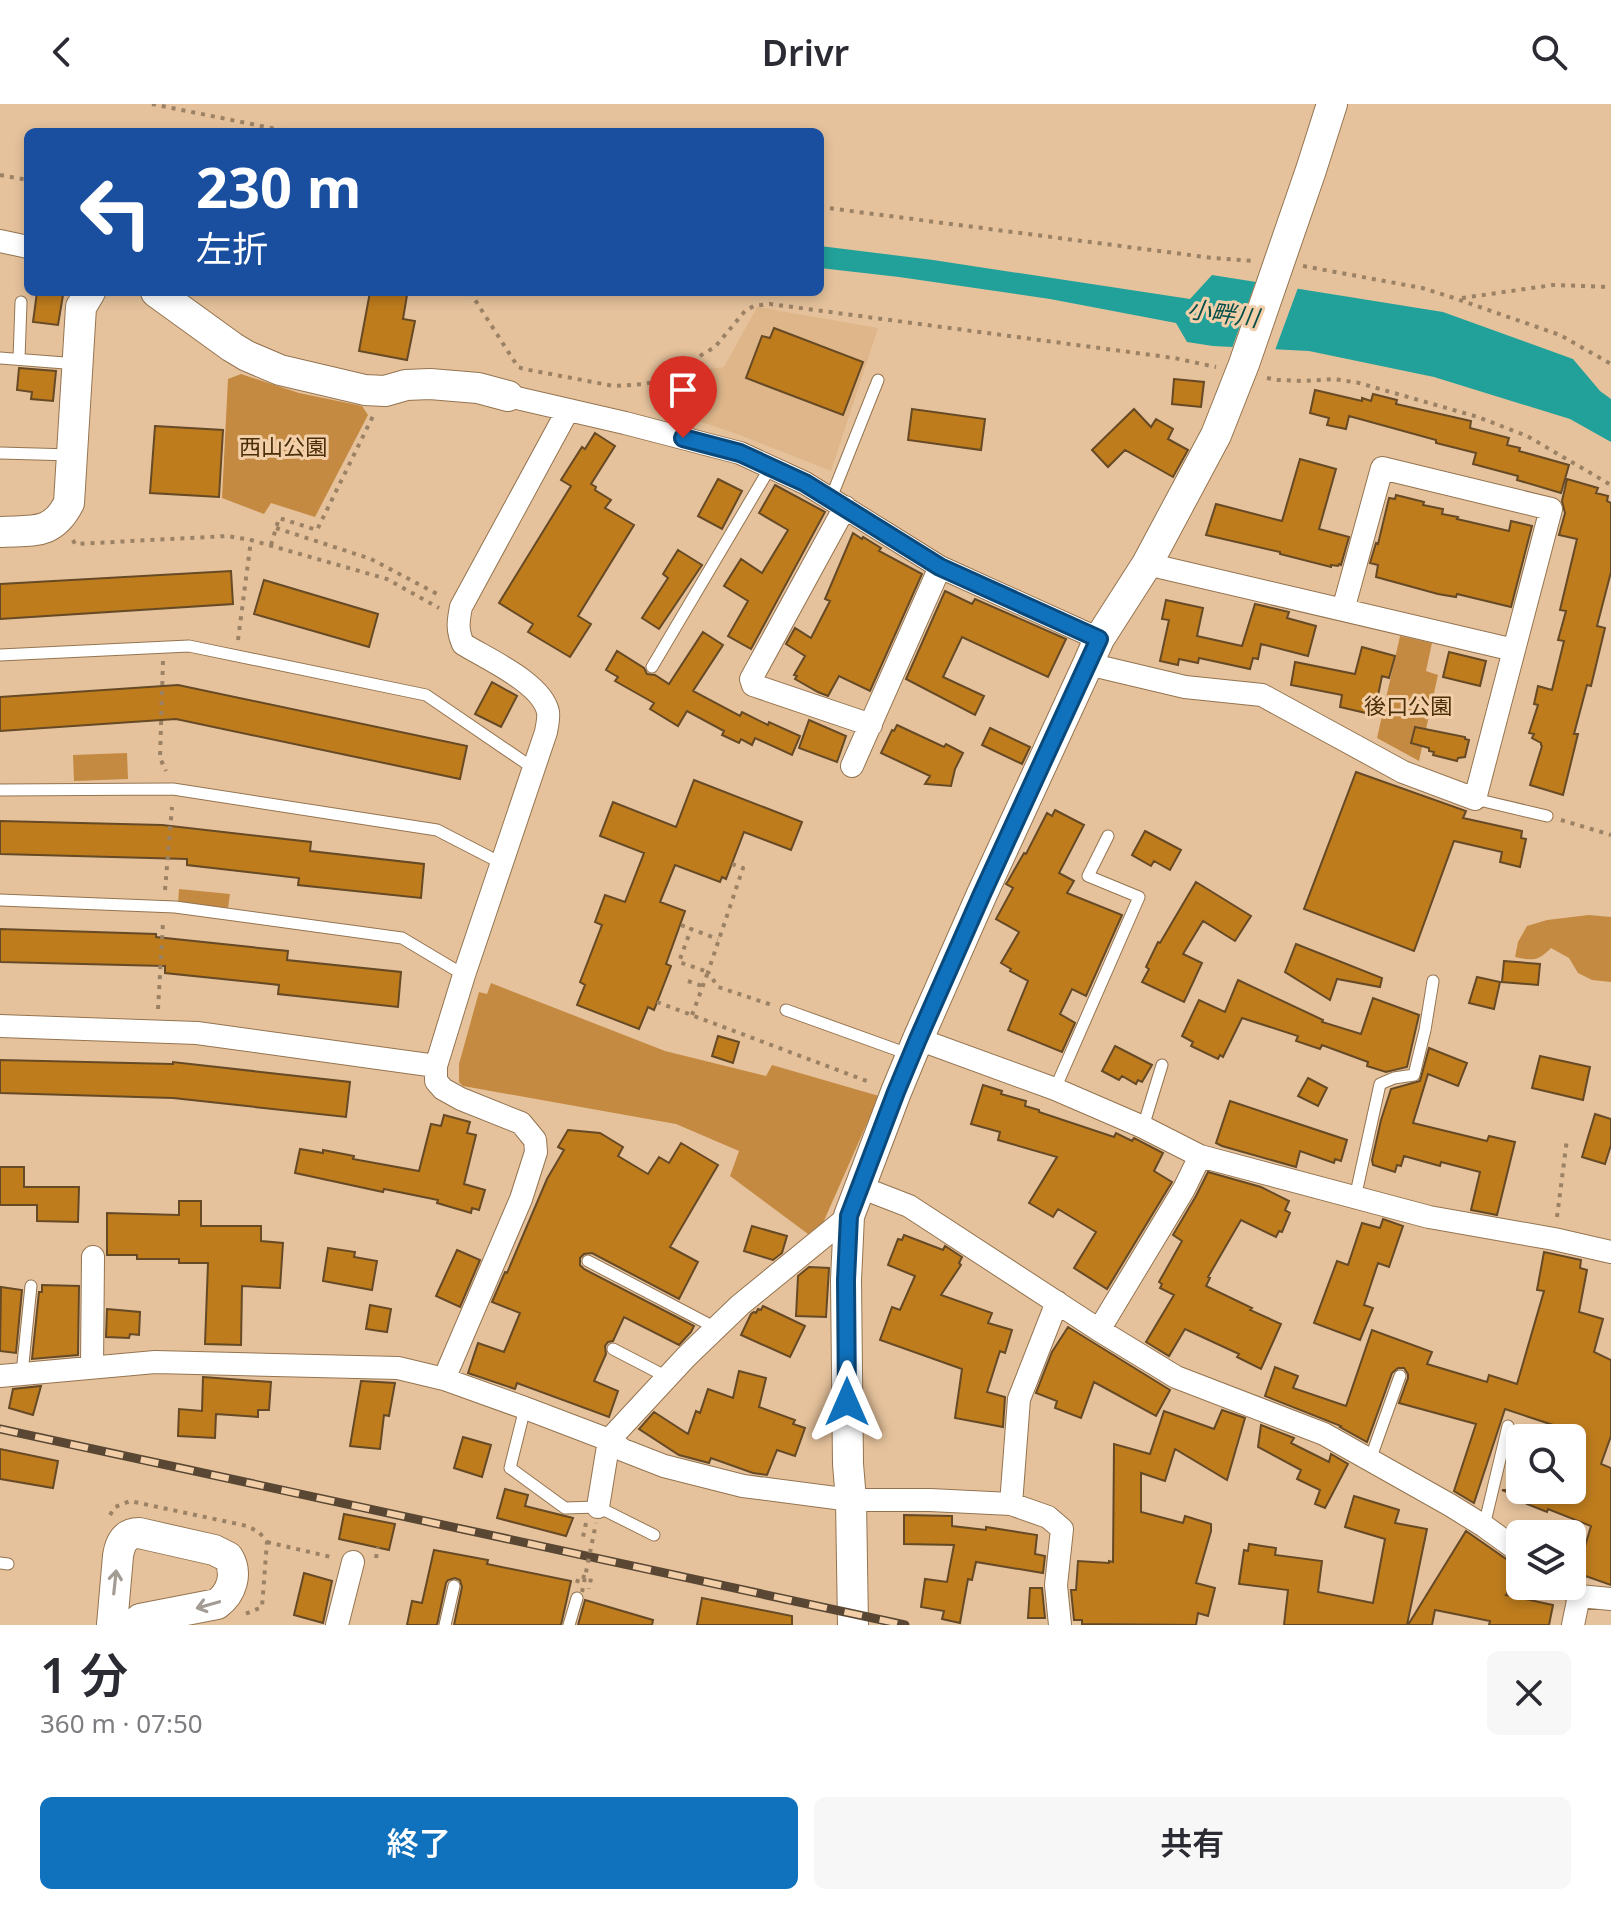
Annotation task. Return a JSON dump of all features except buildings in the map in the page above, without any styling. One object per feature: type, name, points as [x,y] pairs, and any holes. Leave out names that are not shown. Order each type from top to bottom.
[{"type":"street","points":[[853,1625],[846,1295],[849,1216],[915,1048],[1094,652],[1147,564],[1216,435],[1243,368],[1332,104]]},
{"type":"street","points":[[0,241],[24,246]]},
{"type":"street","points":[[0,532],[51,526],[69,503],[81,307],[88,296]]},
{"type":"street","points":[[162,296],[247,356],[302,376],[365,390],[385,391],[406,385],[478,388],[740,453],[838,502],[940,567],[1094,652],[1185,687],[1262,695],[1403,772],[1475,799],[1551,509],[1382,468],[1343,610]]},
{"type":"street","points":[[444,1379],[505,1239],[536,1152],[535,1140],[521,1123],[443,1089],[436,1081],[436,1066],[546,732],[549,714],[532,687],[463,644],[458,633],[460,613],[568,410]]},
{"type":"street","points":[[838,502],[751,679],[753,685],[871,725]]},
{"type":"street","points":[[1147,564],[1514,650]]},
{"type":"street","points":[[852,766],[940,567]]},
{"type":"street","points":[[0,1026],[197,1033],[436,1066]]},
{"type":"street","points":[[915,1048],[1055,1089],[1143,1127],[1200,1156],[1429,1217],[1611,1252]]},
{"type":"street","points":[[1099,1330],[1184,1189],[1200,1156]]},
{"type":"street","points":[[860,1187],[909,1206],[1176,1377],[1324,1434],[1423,1489],[1506,1542]]},
{"type":"street","points":[[597,1515],[609,1440],[740,1305],[849,1216]]},
{"type":"street","points":[[92,1367],[93,1257]]},
{"type":"street","points":[[1011,1504],[1019,1399],[1057,1302]]},
{"type":"street","points":[[11,1374],[155,1362],[398,1368],[444,1379],[525,1408],[609,1440],[623,1450],[664,1466],[743,1486],[851,1500],[1011,1504],[1048,1517],[1062,1529],[1056,1585],[1060,1625]]},
{"type":"street","points":[[112,1625],[118,1556],[120,1547],[132,1533],[214,1550],[228,1557],[233,1569],[226,1598],[217,1604],[140,1619],[134,1625]]},
{"type":"street","points":[[337,1625],[353,1562]]},
{"type":"street","points":[[1586,1594],[1611,1599]]},
{"type":"street","points":[[1573,1600],[1573,1625]]},
{"type":"lane","points":[[19,359],[21,302]]},
{"type":"lane","points":[[0,358],[78,364]]},
{"type":"lane","points":[[838,502],[878,380]]},
{"type":"lane","points":[[0,453],[73,455]]},
{"type":"lane","points":[[652,667],[771,466]]},
{"type":"lane","points":[[0,655],[189,646],[426,695],[533,768]]},
{"type":"lane","points":[[0,790],[173,789],[437,830],[501,863]]},
{"type":"lane","points":[[1475,799],[1547,816]]},
{"type":"lane","points":[[1055,1089],[1139,897],[1088,876],[1108,836]]},
{"type":"lane","points":[[0,900],[164,906],[402,938],[464,975]]},
{"type":"lane","points":[[1355,1198],[1380,1084],[1414,1075],[1433,981]]},
{"type":"lane","points":[[786,1010],[915,1048]]},
{"type":"lane","points":[[1143,1127],[1162,1065]]},
{"type":"lane","points":[[588,1261],[716,1328]]},
{"type":"lane","points":[[11,1374],[31,1286]]},
{"type":"lane","points":[[613,1349],[667,1377]]},
{"type":"lane","points":[[1370,1460],[1400,1376]]},
{"type":"lane","points":[[525,1408],[510,1468],[565,1508],[597,1515],[654,1535]]},
{"type":"lane","points":[[1484,1526],[1506,1434]]},
{"type":"lane","points":[[445,1625],[454,1586]]},
{"type":"lane","points":[[569,1625],[580,1595]]},
{"type":"path","points":[[152,104],[271,128]]},
{"type":"path","points":[[0,175],[24,179]]},
{"type":"path","points":[[824,208],[1278,266],[1422,288],[1560,335],[1611,364]]},
{"type":"path","points":[[1458,299],[1553,285],[1611,287]]},
{"type":"path","points":[[473,296],[518,367],[614,386],[659,380],[715,347],[745,311],[770,304],[1243,368],[1278,380],[1334,379],[1359,383],[1478,417],[1527,436],[1611,485]]},
{"type":"path","points":[[271,545],[279,518],[317,530],[385,391]]},
{"type":"path","points":[[61,517],[75,544],[227,536],[251,540],[387,579],[460,613]]},
{"type":"path","points":[[276,528],[371,559],[460,613]]},
{"type":"path","points":[[236,656],[251,540]]},
{"type":"path","points":[[156,1032],[173,789],[160,758],[163,647]]},
{"type":"path","points":[[1547,816],[1611,835]]},
{"type":"path","points":[[692,1015],[743,868],[732,864]]},
{"type":"path","points":[[681,925],[718,939]]},
{"type":"path","points":[[691,929],[679,962],[708,972],[718,987],[786,1010]]},
{"type":"path","points":[[688,981],[702,986]]},
{"type":"path","points":[[657,1002],[896,1092]]},
{"type":"path","points":[[1554,1239],[1567,1139]]},
{"type":"path","points":[[580,1595],[597,1515]]},
{"type":"path","points":[[267,1542],[353,1562]]},
{"type":"shaded area","points":[[757,307],[878,328],[831,471],[698,421],[705,389],[682,381],[693,371],[724,367]]},
{"type":"green space","name":"西山公園","points":[[241,374],[299,393],[362,406],[368,415],[315,517],[271,503],[264,514],[222,498],[228,379]]},
{"type":"green space","name":"後口公園","points":[[1400,636],[1432,643],[1426,671],[1438,675],[1419,761],[1377,738]]},
{"type":"green space","points":[[127,753],[128,779],[74,781],[73,755]]},
{"type":"green space","points":[[179,889],[230,894],[228,908],[178,903]]},
{"type":"green space","points":[[1589,915],[1611,917],[1611,982],[1592,980],[1578,973],[1569,958],[1551,948],[1535,959],[1515,957],[1518,942],[1527,926],[1547,920]]},
{"type":"green space","points":[[491,983],[665,1051],[766,1076],[772,1065],[879,1096],[823,1223],[808,1234],[730,1176],[739,1151],[676,1124],[463,1086],[459,1082],[459,1064],[479,992],[487,994]]},
{"type":"water","name":"小畔川","points":[[824,246],[1190,299],[1212,275],[1443,312],[1573,359],[1600,391],[1611,399],[1611,442],[1570,419],[1434,377],[1309,351],[1187,342],[1176,323],[1050,299],[824,268]]},
{"type":"pier","points":[[1257,278],[1299,285],[1274,353],[1231,351]]},
{"type":"railway","points":[[0,1429],[905,1625]]},
{"type":"route","points":[[683,438],[740,453],[771,466],[831,498],[940,567],[1099,639],[918,1039],[849,1216],[847,1402]]}]
